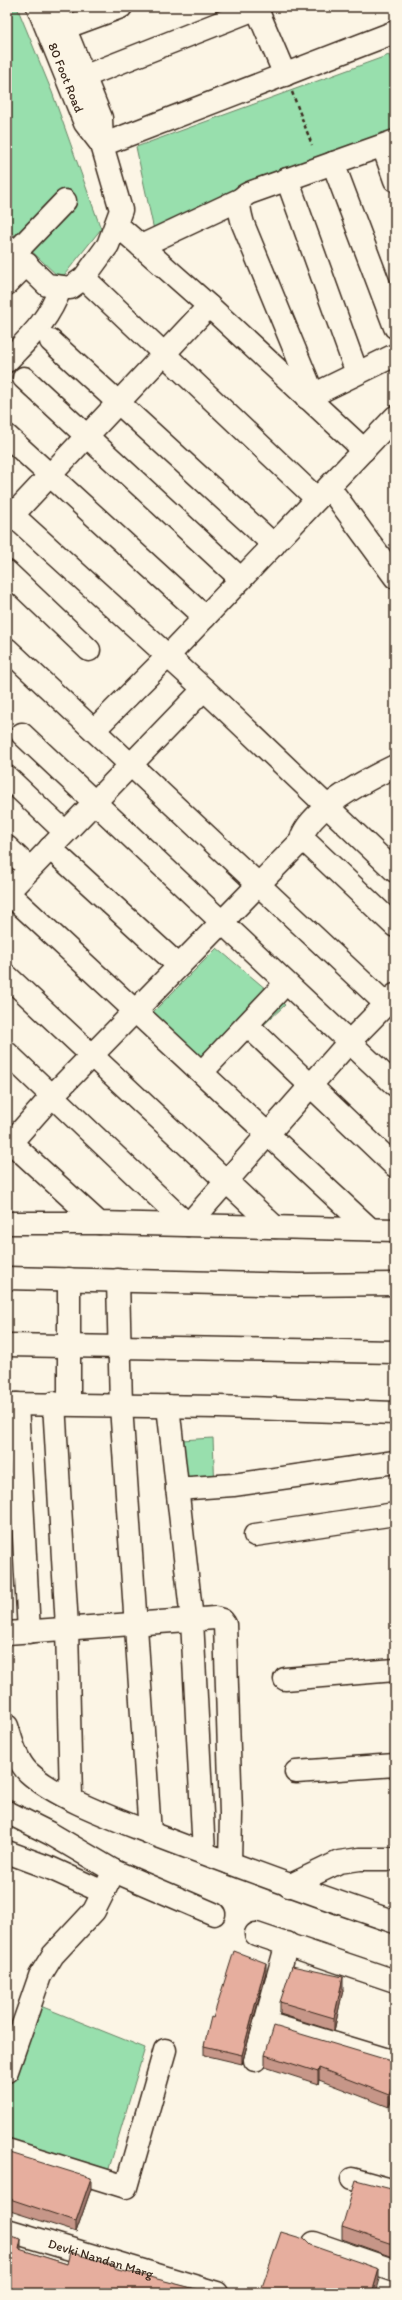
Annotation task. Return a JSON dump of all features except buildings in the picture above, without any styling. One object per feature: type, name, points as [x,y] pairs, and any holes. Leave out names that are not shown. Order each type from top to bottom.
[{"type":"street","name":"80 Foot Road","points":[[38,7],[85,123],[102,145]]},
{"type":"street","name":"80 Foot Road","points":[[56,7],[83,77],[101,118],[102,145],[119,217]]},
{"type":"street","points":[[64,28],[121,7]]},
{"type":"street","points":[[83,77],[258,7],[285,75]]},
{"type":"street","points":[[102,145],[285,75],[393,38]]},
{"type":"street","points":[[140,246],[239,200],[244,195],[389,144],[395,180]]},
{"type":"street","points":[[333,163],[395,327]]},
{"type":"street","points":[[287,179],[357,373]]},
{"type":"street","points":[[239,200],[239,209],[243,224],[310,396]]},
{"type":"street","points":[[7,284],[16,254],[65,201]]},
{"type":"street","points":[[119,217],[140,246],[310,396],[364,450]]},
{"type":"street","points":[[16,254],[47,285],[70,288],[84,278],[108,245],[119,217]]},
{"type":"street","points":[[84,278],[163,354],[323,493],[395,577]]},
{"type":"street","points":[[7,361],[49,316],[61,287]]},
{"type":"street","points":[[209,306],[50,475],[9,515],[204,689],[395,871]]},
{"type":"street","points":[[51,341],[274,544]]},
{"type":"street","points":[[310,396],[395,355]]},
{"type":"street","points":[[24,378],[241,579]]},
{"type":"street","points":[[94,730],[205,618],[395,417]]},
{"type":"street","points":[[7,436],[205,618]]},
{"type":"street","points":[[7,572],[89,650]]},
{"type":"street","points":[[7,649],[260,885],[391,1000],[349,1042],[188,1225]]},
{"type":"street","points":[[204,689],[93,802],[7,893],[370,1229]]},
{"type":"street","points":[[22,734],[395,1085]]},
{"type":"street","points":[[99,1223],[8,1143],[135,1011],[260,885],[303,839],[302,836],[306,829],[327,807],[369,779],[395,766]]},
{"type":"street","points":[[7,777],[65,832]]},
{"type":"street","points":[[303,839],[395,926]]},
{"type":"street","points":[[7,847],[30,869]]},
{"type":"street","points":[[50,848],[179,966]]},
{"type":"street","points":[[7,976],[93,1054],[275,1227]]},
{"type":"street","points":[[202,1072],[286,984]]},
{"type":"street","points":[[247,1025],[395,1166]]},
{"type":"street","points":[[7,1053],[188,1225]]},
{"type":"street","points":[[7,1222],[395,1230]]},
{"type":"street","points":[[7,1278],[299,1285],[395,1284]]},
{"type":"street","points":[[69,1279],[69,1346],[62,1403],[71,1798]]},
{"type":"street","points":[[118,1280],[121,1406],[150,1833]]},
{"type":"street","points":[[7,1345],[395,1352]]},
{"type":"street","points":[[29,1632],[12,1404],[62,1403],[395,1414]]},
{"type":"street","points":[[168,1406],[192,1620],[204,1853]]},
{"type":"street","points":[[178,1489],[233,1485],[395,1462]]},
{"type":"street","points":[[256,1535],[395,1514]]},
{"type":"street","points":[[7,1633],[68,1627],[219,1618],[225,1624],[231,1814],[230,1863]]},
{"type":"street","points":[[285,1679],[395,1670]]},
{"type":"street","points":[[7,1726],[14,1749],[26,1770],[52,1789],[111,1817],[150,1833],[289,1886],[395,1922]]},
{"type":"street","points":[[296,1772],[395,1765]]},
{"type":"street","points":[[7,1812],[114,1871],[214,1914]]},
{"type":"street","points":[[7,1852],[50,1868],[103,1892]]},
{"type":"street","points":[[289,1886],[339,1862],[360,1859],[395,1859]]},
{"type":"street","points":[[7,2070],[40,1976],[53,1955],[94,1911],[114,1871]]},
{"type":"street","points":[[256,1934],[287,1943],[395,1981]]},
{"type":"street","points":[[256,2060],[287,1943]]},
{"type":"street","points":[[266,2023],[395,2062]]},
{"type":"street","points":[[7,2150],[126,2187],[165,2050]]},
{"type":"street","points":[[352,2179],[395,2192]]},
{"type":"street","name":"Devki Nandan Marg","points":[[7,2230],[217,2293]]},
{"type":"street","points":[[314,2243],[395,2271]]},
{"type":"path","points":[[285,75],[312,145]]},
{"type":"green space","points":[[7,7],[17,7],[52,92],[101,229],[61,279],[7,228]]},
{"type":"green space","points":[[389,55],[395,70],[395,149],[155,235],[136,147]]},
{"type":"green space","points":[[217,948],[285,1005],[207,1078],[144,1021]]},
{"type":"green space","points":[[213,1438],[215,1490],[185,1492],[181,1440]]},
{"type":"green space","points":[[38,2005],[145,2048],[108,2172],[7,2141],[7,2082]]}]
